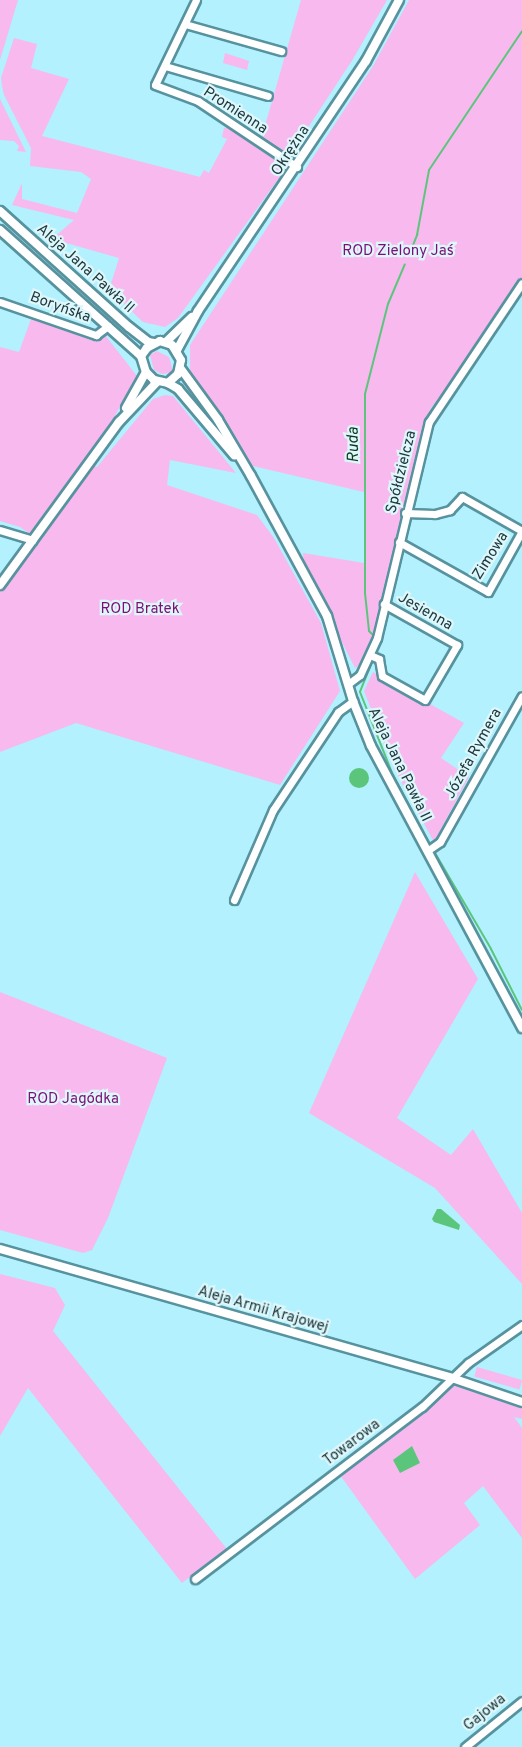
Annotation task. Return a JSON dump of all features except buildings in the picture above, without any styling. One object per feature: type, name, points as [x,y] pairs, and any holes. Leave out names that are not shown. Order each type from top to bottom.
[{"type":"street","points":[[196,0],[165,66],[268,96]]},
{"type":"street","name":"Okrężna","points":[[177,350],[198,311],[297,167],[366,61],[399,0]]},
{"type":"street","points":[[184,24],[281,51]]},
{"type":"street","name":"Promienna","points":[[165,66],[155,85],[198,101],[297,167]]},
{"type":"street","name":"Aleja Jana Pawła II","points":[[0,211],[129,327],[148,342],[154,343]]},
{"type":"street","name":"Aleja Jana Pawła II","points":[[0,230],[141,356]]},
{"type":"street","name":"Spółdzielcza","points":[[348,684],[360,675],[370,655],[429,422],[522,284]]},
{"type":"street","name":"Boryńska","points":[[0,302],[96,335],[108,326]]},
{"type":"street","name":"Okrężna","points":[[166,342],[198,311]]},
{"type":"street","points":[[166,342],[177,350],[181,369],[168,383],[157,381],[146,372],[141,356],[154,343],[166,342]]},
{"type":"street","name":"Aleja Jana Pawła II","points":[[181,369],[218,420],[327,616],[353,701],[371,746],[522,1028]]},
{"type":"street","points":[[119,422],[146,372]]},
{"type":"street","points":[[0,585],[119,422],[157,381]]},
{"type":"street","name":"Aleja Jana Pawła II","points":[[168,383],[181,392],[251,476]]},
{"type":"street","name":"Zimowa","points":[[399,542],[488,592],[522,531],[462,497],[450,510],[435,514],[405,513]]},
{"type":"street","points":[[0,530],[33,540]]},
{"type":"street","name":"Jesienna","points":[[370,655],[379,659],[382,676],[425,700],[457,645],[384,604]]},
{"type":"street","name":"Józefa Rymera","points":[[427,851],[440,842],[522,696]]},
{"type":"street","points":[[234,900],[273,810],[338,712],[353,701]]},
{"type":"street","name":"Aleja Armii Krajowej","points":[[0,1249],[452,1378],[520,1400]]},
{"type":"street","name":"Towarowa","points":[[195,1579],[422,1407],[452,1378],[522,1325]]},
{"type":"street","name":"Gajowa","points":[[465,1747],[522,1701]]},
{"type":"green space","points":[[0,0],[18,0],[0,60]]},
{"type":"green space","points":[[301,0],[387,0],[353,59],[292,152],[285,153],[262,136]]},
{"type":"green space","name":"ROD Zielony Jaś","points":[[409,0],[522,0],[522,293],[431,408],[405,498],[374,637],[361,664],[355,668],[304,567],[303,553],[364,563],[364,492],[253,466],[190,376],[190,345],[373,66]]},
{"type":"green space","points":[[14,38],[37,44],[31,68],[69,79],[42,136],[200,177],[204,170],[209,173],[227,139],[222,137],[224,128],[231,127],[287,167],[178,318],[165,327],[143,322],[109,290],[119,258],[52,239],[74,220],[12,205],[22,183],[22,199],[77,213],[91,179],[81,172],[30,166],[31,148],[4,95],[1,78]]},
{"type":"green space","points":[[225,53],[249,61],[247,70],[223,63]]},
{"type":"green space","points":[[0,99],[26,152],[17,151],[19,146],[14,141],[0,140]]},
{"type":"green space","points":[[31,319],[95,339],[105,335],[137,376],[112,421],[30,534],[20,527],[0,521],[0,347],[19,352]]},
{"type":"green space","points":[[157,351],[169,357],[173,371],[162,374],[154,370],[150,355]]},
{"type":"green space","name":"ROD Bratek","points":[[165,395],[173,396],[236,473],[170,460],[167,485],[257,515],[274,538],[321,623],[340,691],[280,785],[76,723],[0,752],[0,585],[88,463],[97,467],[153,399]]},
{"type":"green space","points":[[373,672],[464,723],[441,758],[469,777],[434,842],[395,770],[364,691]]},
{"type":"green space","points":[[415,872],[478,979],[397,1118],[451,1155],[473,1129],[522,1213],[522,1284],[435,1188],[309,1113]]},
{"type":"green space","name":"ROD Jagódka","points":[[0,992],[167,1058],[108,1218],[92,1250],[83,1253],[0,1230]]},
{"type":"green space","points":[[0,1274],[55,1288],[65,1305],[53,1331],[227,1549],[182,1583],[28,1388],[0,1436]]},
{"type":"green space","points":[[477,1367],[522,1380],[519,1390],[474,1377]]},
{"type":"green space","points":[[455,1384],[522,1406],[522,1419],[514,1417],[522,1428],[522,1538],[483,1486],[464,1503],[480,1525],[415,1579],[340,1475]]},
{"type":"shaded area","points":[[359,768],[366,771],[369,778],[366,785],[359,788],[352,785],[349,778],[352,771]]},
{"type":"shaded area","points":[[437,1209],[441,1209],[460,1225],[459,1230],[434,1222],[432,1219]]},
{"type":"shaded area","points":[[412,1446],[420,1463],[400,1473],[393,1460]]},
{"type":"waterway","name":"Ruda","points":[[409,255],[417,235],[429,170],[522,31]]},
{"type":"waterway","name":"Ruda","points":[[372,634],[369,631],[365,594],[365,394],[388,304],[405,264]]},
{"type":"waterway","points":[[376,652],[380,640]]},
{"type":"waterway","points":[[372,662],[360,692],[392,773],[429,843]]},
{"type":"waterway","points":[[435,853],[491,949],[522,1010]]}]
